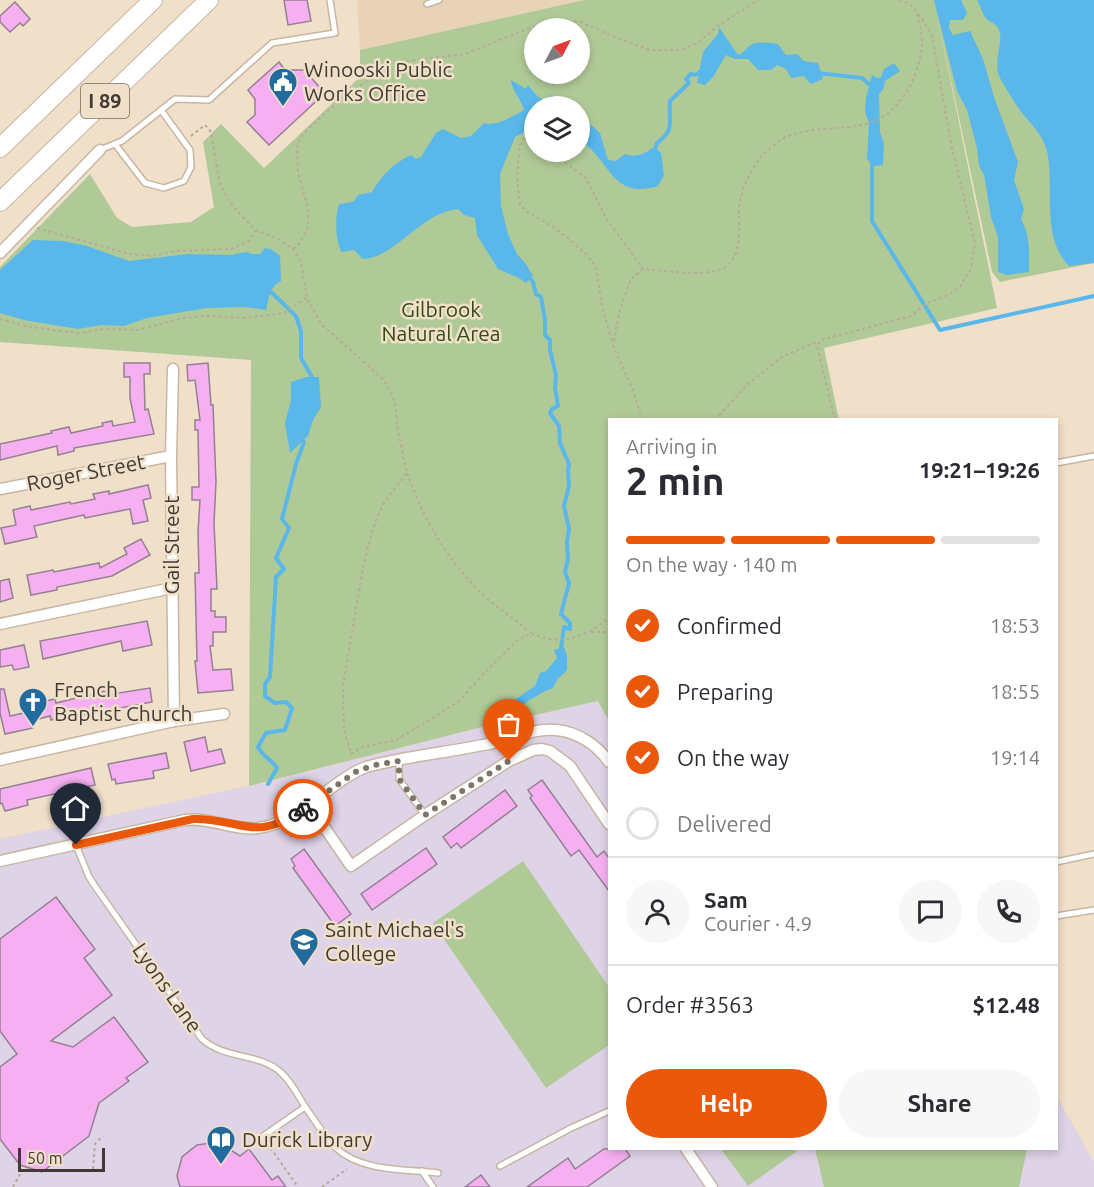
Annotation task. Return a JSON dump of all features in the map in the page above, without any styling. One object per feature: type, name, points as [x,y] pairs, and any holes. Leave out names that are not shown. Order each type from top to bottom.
[{"type":"highway","name":"I 89","points":[[0,148],[153,0]]},
{"type":"highway","name":"I 89","points":[[0,202],[209,0]]},
{"type":"street","points":[[0,253],[100,150]]},
{"type":"street","name":"Gail Street","points":[[173,369],[171,456],[174,721]]},
{"type":"street","name":"Roger Street","points":[[0,489],[171,456]]},
{"type":"street","points":[[0,624],[172,588]]},
{"type":"street","points":[[0,760],[174,721],[224,714]]},
{"type":"street","points":[[0,861],[193,819],[216,821],[246,828],[264,827],[280,822],[309,805],[357,771],[375,765],[548,729],[581,737],[608,761]]},
{"type":"street","points":[[309,805],[351,866],[516,757],[542,749],[557,755],[570,766],[608,823]]},
{"type":"street","points":[[687,1150],[712,1187]]},
{"type":"lane","points":[[100,150],[122,141],[175,99],[209,100],[273,43],[335,33],[330,0]]},
{"type":"lane","points":[[427,4],[440,0]]},
{"type":"lane","points":[[115,144],[145,183],[164,188],[184,181],[191,167],[190,150],[161,110]]},
{"type":"lane","points":[[1058,464],[1094,456]]},
{"type":"lane","points":[[399,761],[399,779],[425,815]]},
{"type":"lane","name":"Lyons Lane","points":[[76,845],[89,877],[202,1038],[220,1051],[262,1062],[279,1071],[334,1147],[351,1158],[371,1165],[438,1173]]},
{"type":"lane","points":[[1058,862],[1094,854]]},
{"type":"lane","points":[[1058,916],[1094,910]]},
{"type":"lane","points":[[256,1141],[305,1107]]},
{"type":"lane","points":[[500,1166],[571,1128],[608,1111]]},
{"type":"lane","points":[[422,1171],[433,1187]]},
{"type":"path","points":[[293,249],[299,244],[307,230],[309,213],[298,172],[297,144],[304,133],[325,113],[390,63],[465,54],[532,27],[555,21],[581,22],[650,50],[681,50],[698,43],[719,25],[758,0]]},
{"type":"path","points":[[717,418],[747,385],[782,357],[820,340],[911,316],[925,304],[959,288],[971,269],[975,243],[951,144],[932,35],[919,13],[907,2],[900,0]]},
{"type":"path","points":[[613,345],[620,309],[631,279],[643,269],[688,274],[727,266],[737,252],[739,206],[747,179],[762,156],[786,136],[866,124],[882,117],[900,102],[921,58],[922,38],[919,13]]},
{"type":"path","points":[[184,141],[205,125],[211,132],[220,185],[234,208],[256,230],[278,239],[293,249],[301,262],[306,298],[321,324],[384,380],[395,402],[407,473],[420,507],[440,544],[464,575],[490,600],[531,633],[546,640],[571,639],[591,632],[608,619]]},
{"type":"path","points":[[524,138],[520,145],[518,183],[520,205],[569,239],[586,254],[596,267],[602,306],[613,345],[633,390],[641,418]]},
{"type":"path","points":[[564,162],[586,178],[606,218],[643,269]]},
{"type":"path","points":[[30,223],[42,231],[129,254],[152,256],[176,252],[231,249],[249,241],[256,230]]},
{"type":"path","points":[[0,319],[30,327],[79,333],[138,330],[160,323],[205,316],[247,318],[284,313],[306,298]]},
{"type":"path","points":[[820,340],[817,346],[835,418]]},
{"type":"path","points":[[407,473],[384,504],[372,531],[362,573],[343,686],[344,730],[351,754],[362,747],[396,740],[459,701],[485,672],[517,642],[531,633]]},
{"type":"path","points":[[591,632],[608,632]]},
{"type":"path","points":[[93,1168],[95,1143],[103,1136]]},
{"type":"path","points":[[262,1137],[298,1187]]},
{"type":"path","points":[[322,1187],[347,1169]]},
{"type":"path","points":[[13,1187],[20,1174]]},
{"type":"shaded area","points":[[357,0],[584,0],[360,50]]},
{"type":"shaded area","name":"Saint Michael's College","points":[[598,701],[608,719],[608,1150],[1058,1150],[1058,1099],[1094,1162],[1094,1187],[0,1187],[0,839],[271,781],[486,726]]},
{"type":"green space","name":"Gilbrook Natural Area","points":[[584,0],[1094,0],[1094,263],[1000,282],[992,272],[937,15],[997,308],[824,348],[839,418],[608,418],[608,719],[598,701],[486,726],[249,786],[251,360],[0,342],[0,267],[90,174],[117,218],[132,227],[191,222],[214,207],[203,142],[221,124],[264,168],[360,77],[360,50]]},
{"type":"green space","points":[[523,861],[608,986],[608,1046],[546,1088],[433,923]]},
{"type":"green space","points":[[722,1150],[796,1150],[797,1151],[748,1186]]},
{"type":"green space","points":[[815,1150],[1027,1150],[1019,1187],[824,1187]]},
{"type":"water","points":[[934,0],[961,0],[967,13],[963,20],[950,20],[949,28],[953,35],[970,31],[983,59],[995,100],[1018,162],[1014,180],[1024,209],[1021,219],[1028,239],[1029,272],[1007,275],[998,272],[998,237],[991,217],[984,175],[979,166],[977,148],[967,110],[957,91]]},
{"type":"water","points":[[977,0],[1094,0],[1094,263],[1069,266],[1054,241],[1050,211],[1049,165],[1045,144],[1000,78],[997,67],[999,29],[985,17]]},
{"type":"water","points":[[719,27],[738,55],[754,44],[778,44],[786,55],[797,54],[804,61],[818,63],[823,79],[811,84],[804,76],[791,78],[786,69],[777,65],[771,70],[758,70],[748,59],[735,59],[726,55],[713,77],[705,85],[697,83],[703,52],[718,34]]},
{"type":"water","points":[[894,63],[900,71],[885,81],[883,90],[879,94],[880,132],[884,144],[883,165],[874,166],[867,159],[869,123],[865,112],[866,98],[872,75],[877,78],[881,77],[884,69]]},
{"type":"water","points":[[511,80],[526,89],[528,85],[537,96],[524,96],[524,110]]},
{"type":"water","points":[[524,110],[524,132],[515,137],[500,174],[501,206],[508,234],[517,254],[533,276],[526,283],[498,269],[477,235],[475,218],[464,215],[458,209],[432,218],[375,257],[363,259],[354,250],[342,252],[336,229],[339,204],[353,202],[358,195],[372,192],[388,170],[405,158],[411,155],[416,159],[421,157],[436,133],[443,129],[461,138],[471,136],[484,123],[494,124]]},
{"type":"water","points":[[590,124],[600,133],[608,160],[616,161],[625,154],[640,155],[654,147],[661,153],[664,175],[658,186],[642,189],[630,188],[612,175],[590,149]]},
{"type":"water","points":[[33,240],[63,241],[87,246],[129,261],[188,254],[230,255],[246,252],[260,254],[265,248],[271,249],[280,256],[281,281],[272,290],[266,310],[244,307],[207,308],[147,318],[124,326],[101,325],[78,329],[24,320],[0,313],[0,270]]},
{"type":"water","points":[[306,377],[319,377],[321,407],[313,420],[308,436],[290,453],[285,423],[291,400],[291,382]]},
{"type":"water","points":[[564,647],[567,656],[567,670],[553,688],[502,718],[494,717],[494,714],[535,686],[540,673],[546,671],[557,658],[554,650]]},
{"type":"building","points":[[284,0],[307,0],[311,21],[288,25]]},
{"type":"building","points":[[15,2],[30,19],[23,26],[20,23],[10,32],[0,22],[0,16]]},
{"type":"building","name":"Winooski Public Works Office","points":[[279,62],[285,70],[304,70],[325,93],[269,145],[247,122],[255,115],[255,99],[248,90]]},
{"type":"building","points":[[124,363],[150,363],[150,374],[144,374],[145,410],[148,409],[154,434],[74,448],[74,451],[58,455],[57,446],[0,460],[0,444],[69,427],[71,433],[103,426],[102,423],[112,421],[113,426],[135,422],[130,398],[130,377],[124,377]]},
{"type":"building","points":[[208,363],[211,405],[213,405],[216,482],[214,523],[217,589],[211,589],[211,611],[215,611],[215,617],[226,617],[226,632],[213,632],[213,646],[210,646],[213,670],[231,669],[233,690],[198,693],[195,661],[197,661],[195,573],[199,573],[200,500],[192,500],[192,487],[199,487],[198,430],[195,430],[195,420],[200,420],[195,380],[188,381],[187,365]]},
{"type":"building","points":[[148,485],[151,498],[143,500],[148,521],[133,524],[130,509],[85,518],[84,515],[34,526],[37,537],[5,544],[1,528],[16,525],[13,510],[30,506],[31,510],[70,502],[71,504],[95,499],[93,494],[109,491],[109,494]]},
{"type":"building","points":[[141,539],[150,555],[112,576],[57,587],[57,590],[31,595],[27,575],[99,563],[100,568],[127,554],[124,548]]},
{"type":"building","points":[[9,579],[13,598],[0,602],[0,581]]},
{"type":"building","points":[[147,621],[152,645],[123,651],[121,641],[43,659],[40,641]]},
{"type":"building","points":[[24,645],[29,667],[14,670],[12,665],[0,667],[0,650]]},
{"type":"building","points":[[150,688],[152,702],[84,715],[83,712],[51,720],[50,716],[31,721],[33,728],[5,734],[0,713],[0,689],[4,689],[10,716],[38,710],[37,703],[55,699],[56,703],[105,691],[106,695]]},
{"type":"building","points":[[205,737],[208,752],[221,749],[225,763],[191,771],[184,742]]},
{"type":"building","points":[[166,753],[169,768],[153,771],[154,778],[116,784],[115,779],[112,780],[108,764]]},
{"type":"building","points":[[91,768],[95,785],[27,800],[28,805],[5,811],[2,803],[0,804],[0,789]]},
{"type":"building","points":[[542,780],[597,857],[604,851],[608,857],[608,890],[579,850],[571,856],[530,798],[532,796],[528,790]]},
{"type":"building","points":[[505,790],[517,806],[461,848],[457,843],[451,848],[443,837]]},
{"type":"building","points":[[426,848],[437,864],[372,910],[361,894]]},
{"type":"building","points":[[304,849],[351,914],[335,926],[293,868],[295,866],[291,859]]},
{"type":"building","points":[[56,897],[95,949],[84,958],[112,995],[51,1041],[73,1047],[114,1017],[148,1062],[126,1078],[129,1081],[99,1103],[89,1136],[42,1172],[20,1165],[0,1139],[0,1067],[17,1054],[0,1031],[0,939]]},
{"type":"building","name":"Durick Library","points":[[218,1142],[240,1156],[249,1149],[272,1180],[278,1176],[286,1187],[180,1187],[177,1176],[182,1157],[197,1145]]},
{"type":"building","points":[[604,1149],[626,1150],[630,1156],[587,1187],[527,1187],[568,1158],[575,1169]]},
{"type":"building","points":[[481,1175],[490,1187],[465,1187]]},
{"type":"waterway","points":[[655,150],[657,143],[669,129],[670,101],[689,83],[686,79],[691,74],[696,75],[701,71]]},
{"type":"waterway","points":[[818,73],[862,78],[872,87]]},
{"type":"waterway","points":[[872,160],[872,221],[940,330],[1094,296]]},
{"type":"waterway","points":[[529,277],[536,294],[541,297],[545,335],[550,340],[556,375],[555,388],[558,406],[550,413],[559,426],[560,443],[569,464],[569,486],[564,506],[569,529],[565,572],[569,583],[561,614],[570,623],[570,629],[564,627],[561,648]]},
{"type":"waterway","points":[[270,291],[296,316],[301,331],[301,358],[312,377]]},
{"type":"waterway","points":[[268,784],[277,768],[258,747],[266,733],[285,730],[292,708],[286,702],[275,703],[265,696],[265,684],[270,677],[276,577],[284,569],[276,558],[289,528],[282,519],[304,442]]},
{"type":"way so far","points":[[303,809],[357,771],[366,767],[399,761],[399,779],[425,815],[509,761]]},
{"type":"place","name":"Winooski Public Works Office","points":[[283,108]]},
{"type":"place","name":"French Baptist Church","points":[[33,728]]},
{"type":"place","name":"Saint Michael's College","points":[[304,968]]},
{"type":"place","name":"Durick Library","points":[[221,1166]]},
{"type":"route","points":[[76,845],[193,819],[256,828],[290,818],[303,809]]}]
